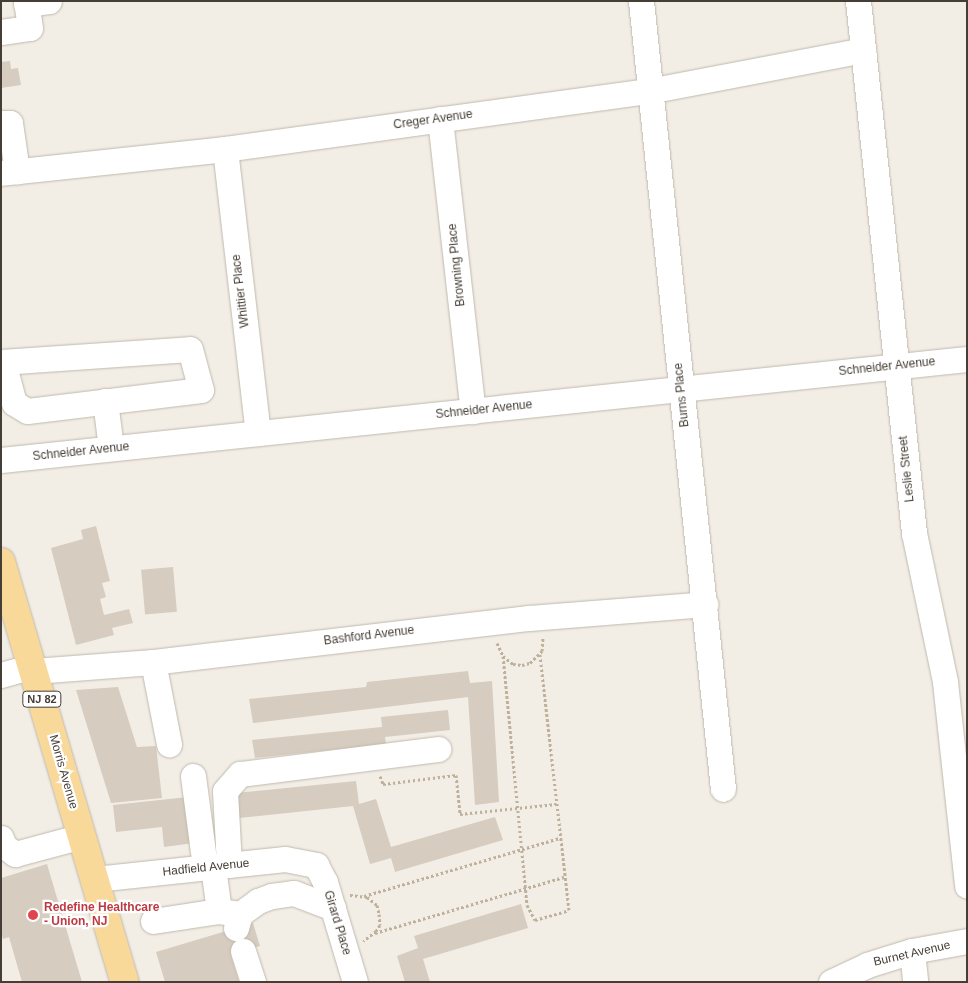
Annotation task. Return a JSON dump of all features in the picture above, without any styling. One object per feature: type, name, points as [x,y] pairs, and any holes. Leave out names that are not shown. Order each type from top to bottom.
[{"type":"main road","name":"Morris Avenue","points":[[1,562],[125,982]]},
{"type":"street","name":"Burns Place","points":[[641,1],[723,789]]},
{"type":"street","name":"Leslie Street","points":[[858,1],[914,533],[946,682],[967,886]]},
{"type":"street","points":[[1,32],[30,28],[34,2]]},
{"type":"street","name":"Creger Avenue","points":[[9,172],[225,149],[649,91],[863,50]]},
{"type":"street","name":"Browning Place","points":[[440,119],[473,411]]},
{"type":"street","points":[[1,122],[10,123],[9,172]]},
{"type":"street","name":"Whittier Place","points":[[225,149],[258,433]]},
{"type":"street","points":[[190,349],[201,390],[27,411],[14,403],[2,362],[190,349]]},
{"type":"street","name":"Schneider Avenue","points":[[1,460],[967,359]]},
{"type":"street","points":[[105,402],[111,448]]},
{"type":"street","name":"Bashford Avenue","points":[[1,675],[33,669],[153,662],[540,617],[705,604]]},
{"type":"street","points":[[153,662],[169,744]]},
{"type":"street","points":[[216,866],[225,791],[240,774],[438,749]]},
{"type":"street","points":[[193,776],[216,866],[253,982]]},
{"type":"street","points":[[1,838],[4,846],[15,854],[82,836]]},
{"type":"street","name":"Hadfield Avenue","points":[[95,879],[285,859],[316,865]]},
{"type":"street","name":"Girard Place","points":[[316,865],[332,904],[355,982]]},
{"type":"street","points":[[235,926],[258,901],[294,893],[332,904]]},
{"type":"street","points":[[152,921],[235,926]]},
{"type":"street","name":"Burnet Avenue","points":[[831,982],[867,965],[912,951],[967,941]]},
{"type":"street","points":[[912,951],[915,982]]},
{"type":"path","points":[[494,622],[497,644],[503,656],[527,905],[534,920],[569,910],[540,654],[544,644],[540,617]]},
{"type":"path","points":[[503,656],[513,664],[522,664],[540,654]]},
{"type":"path","points":[[379,772],[383,784],[456,775],[460,814],[556,804]]},
{"type":"path","points":[[332,904],[347,896],[364,896],[560,838]]},
{"type":"path","points":[[375,933],[564,877]]},
{"type":"path","points":[[344,947],[371,938],[380,925],[380,914],[376,905],[364,896]]},
{"type":"building","points":[[10,61],[11,69],[18,68],[21,85],[1,88],[1,62]]},
{"type":"building","points":[[96,526],[110,581],[102,583],[106,597],[100,599],[104,615],[129,609],[133,623],[112,628],[114,635],[76,645],[51,548],[83,539],[81,530]]},
{"type":"building","points":[[173,567],[177,612],[145,615],[141,570]]},
{"type":"building","points":[[468,671],[470,683],[492,681],[499,802],[475,805],[468,697],[253,723],[249,699],[366,687],[367,682]]},
{"type":"building","points":[[118,687],[137,747],[156,746],[162,798],[111,803],[76,690]]},
{"type":"building","points":[[448,710],[450,730],[385,737],[386,744],[255,758],[252,740],[382,727],[381,717]]},
{"type":"building","points":[[356,781],[359,804],[376,799],[391,847],[495,817],[503,840],[395,872],[391,858],[370,864],[353,806],[239,818],[236,793]]},
{"type":"building","points":[[188,797],[194,843],[164,847],[162,827],[116,832],[113,805]]},
{"type":"building","points":[[47,864],[82,982],[22,982],[9,937],[3,939],[1,933],[1,878]]},
{"type":"building","points":[[521,904],[528,928],[423,959],[430,982],[405,982],[397,956],[418,948],[414,936]]},
{"type":"building","points":[[253,923],[260,946],[231,955],[239,982],[165,982],[156,952]]},
{"type":"place","name":"Redefine Healthcare - Union, NJ","points":[[33,915]]}]
